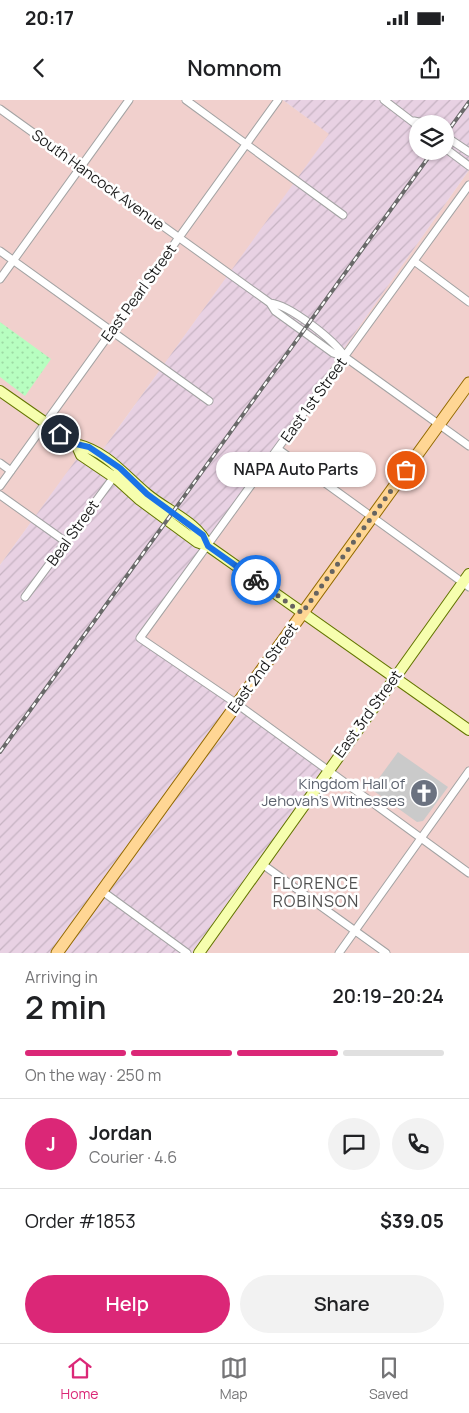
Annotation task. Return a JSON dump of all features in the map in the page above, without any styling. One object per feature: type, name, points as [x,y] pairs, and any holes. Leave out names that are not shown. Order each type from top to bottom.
[{"type":"main road","name":"East 2nd Street","points":[[57,953],[469,383]]},
{"type":"street","points":[[0,279],[129,100]]},
{"type":"street","points":[[186,100],[343,215]]},
{"type":"street","name":"East Pearl Street","points":[[0,486],[278,100]]},
{"type":"street","points":[[384,100],[409,119]]},
{"type":"street","name":"South Hancock Avenue","points":[[0,109],[270,303],[279,304],[308,324],[338,346],[345,357],[469,446]]},
{"type":"street","points":[[454,142],[469,152]]},
{"type":"street","points":[[454,155],[469,166]]},
{"type":"street","name":"East 1st Street","points":[[237,704],[140,638],[469,185]]},
{"type":"street","points":[[0,251],[209,401]]},
{"type":"street","points":[[414,261],[469,302]]},
{"type":"street","points":[[0,391],[76,444],[89,447],[120,468],[197,542],[208,546],[469,730]]},
{"type":"street","points":[[76,444],[81,455],[170,516]]},
{"type":"street","points":[[278,449],[372,518],[467,581]]},
{"type":"street","points":[[0,463],[11,471]]},
{"type":"street","name":"Beal Street","points":[[25,597],[120,468]]},
{"type":"street","points":[[0,495],[66,542]]},
{"type":"street","name":"East 3rd Street","points":[[199,953],[395,677],[467,581]]},
{"type":"street","points":[[237,704],[469,873]]},
{"type":"street","points":[[339,953],[469,771]]},
{"type":"street","points":[[262,864],[386,953]]},
{"type":"street","points":[[102,891],[187,953]]},
{"type":"shaded area","points":[[0,100],[283,100],[330,134],[96,459],[83,451],[0,565]]},
{"type":"shaded area","points":[[283,100],[469,100],[469,170],[141,638],[328,771],[199,953],[0,953],[0,565],[83,450],[96,459],[329,134]]},
{"type":"shaded area","points":[[469,170],[469,953],[199,953],[140,638]]},
{"type":"shaded area","points":[[398,752],[448,787],[423,821],[417,822],[371,789]]},
{"type":"green space","points":[[0,322],[51,359],[25,396],[0,377]]},
{"type":"railway","points":[[454,123],[469,102]]},
{"type":"railway","points":[[0,752],[427,160]]},
{"type":"way so far","points":[[256,580],[302,613],[406,470]]},
{"type":"place","name":"NAPA Auto Parts","points":[[406,470]]},
{"type":"place","name":"Kingdom Hall of Jehovah's Witnesses","points":[[424,793]]},
{"type":"district","name":"FLORENCE ROBINSON","points":[[316,892]]},
{"type":"route","points":[[60,434],[76,444],[89,447],[120,468],[147,494],[203,535],[208,546],[256,580]]}]
